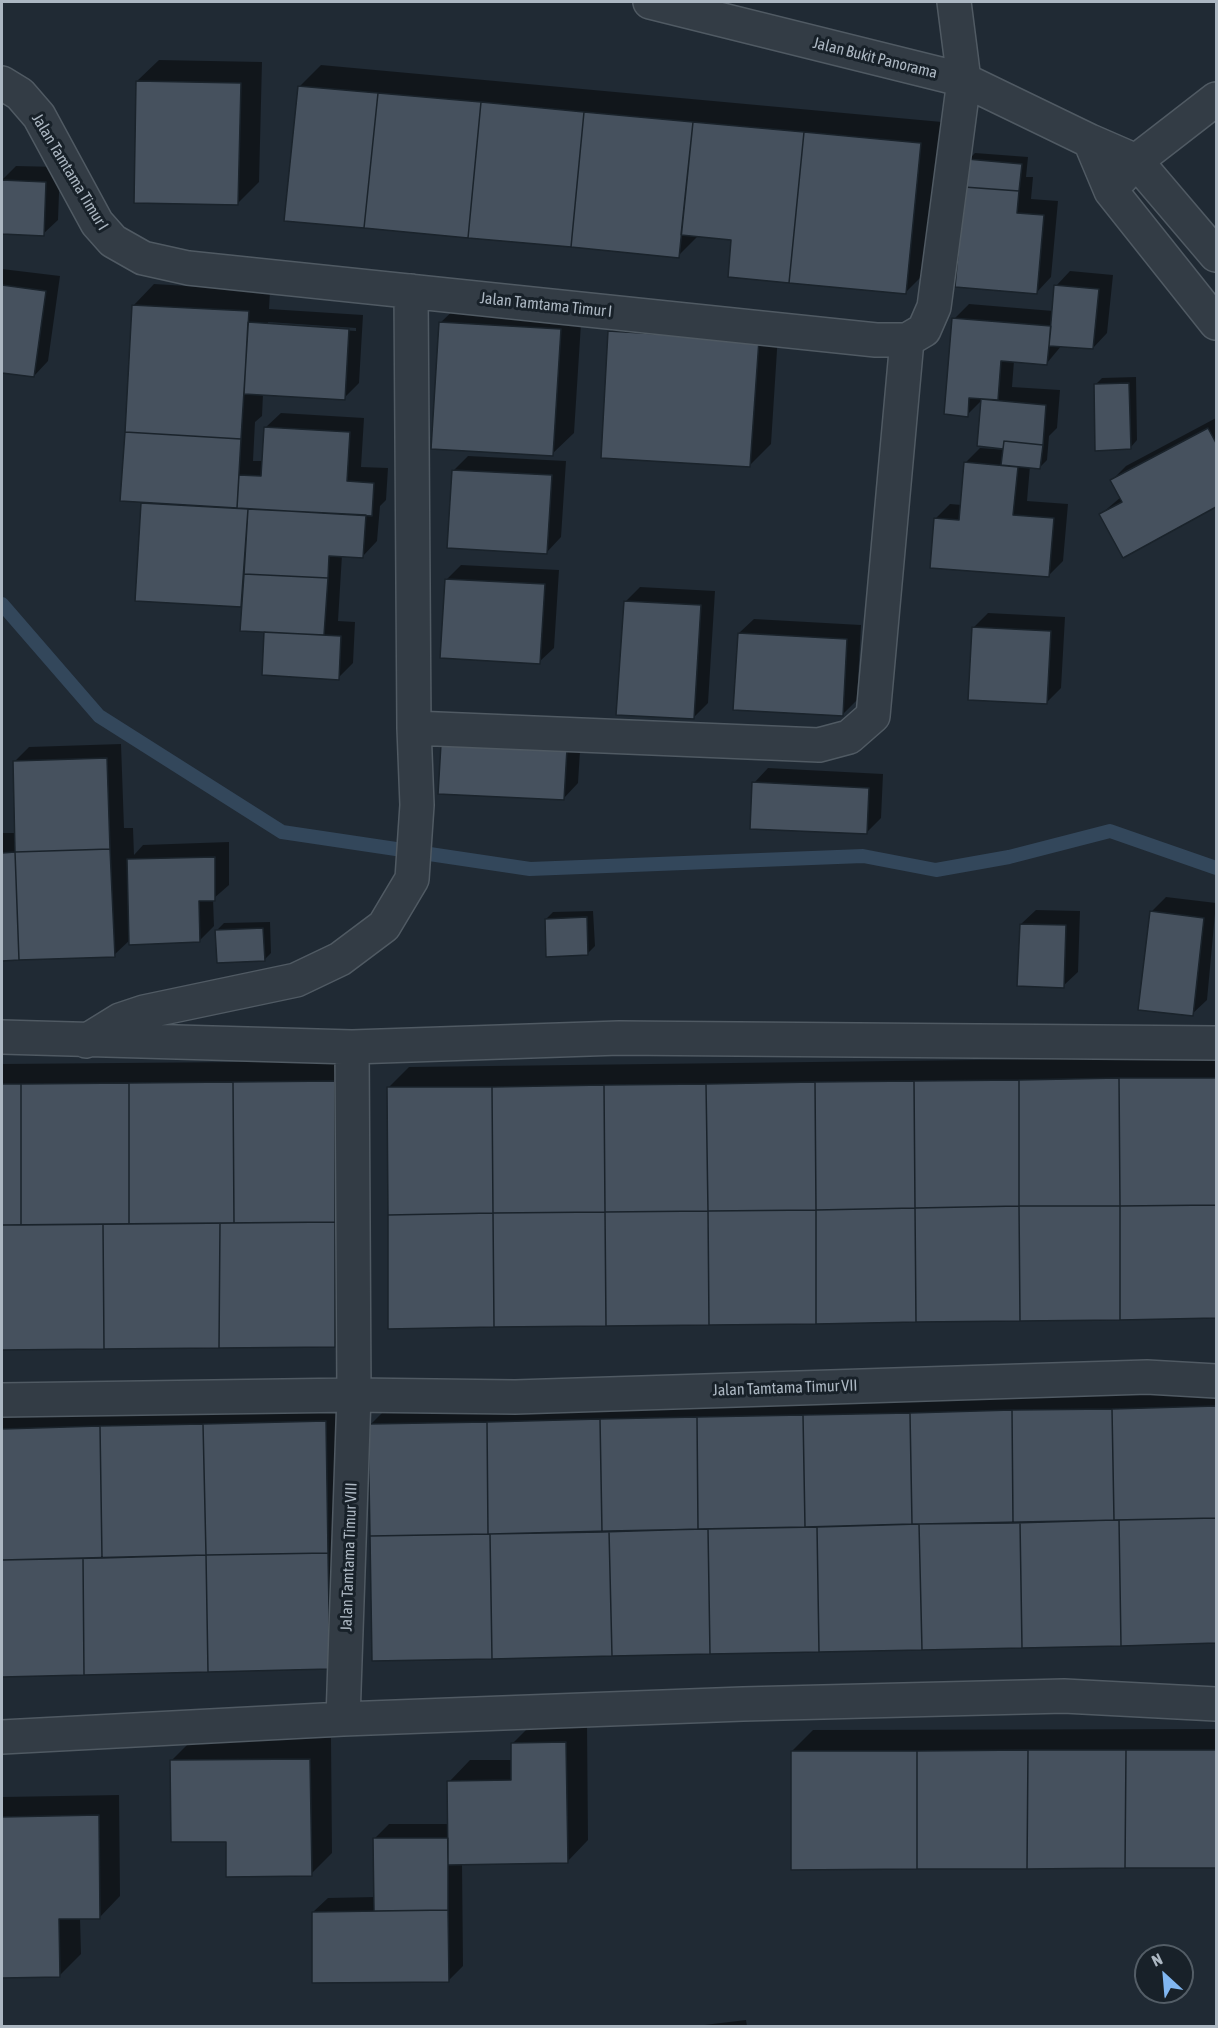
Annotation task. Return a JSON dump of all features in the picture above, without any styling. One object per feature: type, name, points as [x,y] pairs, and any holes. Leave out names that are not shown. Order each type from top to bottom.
[{"type":"street","name":"Jalan Bukit Panorama","points":[[651,2],[964,80],[1136,161],[1216,255]]},
{"type":"street","points":[[414,728],[819,745],[849,737],[873,716],[907,340],[924,330],[934,307],[964,80],[954,2]]},
{"type":"street","name":"Jalan Tamtama Timur I","points":[[2,83],[20,94],[39,116],[97,223],[113,241],[143,258],[188,268],[876,340],[907,340]]},
{"type":"street","points":[[1111,191],[1136,161],[1216,99]]},
{"type":"street","points":[[1090,141],[1111,191],[1216,323]]},
{"type":"street","points":[[86,1041],[120,1020],[144,1012],[296,980],[340,959],[384,926],[412,879],[417,805],[414,728],[411,291]]},
{"type":"street","points":[[2,1037],[352,1047],[619,1038],[1216,1043]]},
{"type":"street","name":"Jalan Tamtama Timur VIII","points":[[343,1719],[354,1395],[352,1047]]},
{"type":"street","name":"Jalan Tamtama Timur VII","points":[[2,1400],[354,1395],[515,1397],[1147,1377],[1216,1381]]},
{"type":"street","points":[[2,1737],[343,1719],[743,1704],[1064,1696],[1216,1704]]},
{"type":"building","points":[[136,81],[241,83],[238,205],[134,203]]},
{"type":"building","points":[[298,86],[378,93],[364,228],[284,221]]},
{"type":"building","points":[[378,93],[481,102],[468,238],[364,228]]},
{"type":"building","points":[[481,102],[584,112],[571,247],[468,238]]},
{"type":"building","points":[[584,112],[693,122],[679,258],[571,247]]},
{"type":"building","points":[[693,122],[804,132],[789,283],[728,277],[731,240],[681,235]]},
{"type":"building","points":[[804,132],[921,143],[906,294],[789,283]]},
{"type":"building","points":[[967,159],[1022,164],[1019,191],[964,187]]},
{"type":"building","points":[[2,180],[46,182],[44,236],[2,234]]},
{"type":"building","points":[[964,187],[1019,191],[1017,213],[1044,215],[1037,294],[955,287]]},
{"type":"building","points":[[2,285],[46,291],[34,377],[2,373]]},
{"type":"building","points":[[1054,285],[1099,289],[1093,349],[1049,346]]},
{"type":"building","points":[[132,305],[249,311],[241,439],[125,432]]},
{"type":"building","points":[[952,318],[1051,326],[1047,365],[1001,361],[998,400],[969,398],[968,417],[944,414]]},
{"type":"building","points":[[248,322],[349,329],[345,400],[244,394]]},
{"type":"building","points":[[439,322],[561,329],[553,456],[431,449]]},
{"type":"building","points":[[608,331],[759,340],[750,467],[601,458]]},
{"type":"building","points":[[1129,383],[1131,449],[1095,451],[1094,384]]},
{"type":"building","points":[[981,399],[1046,405],[1043,445],[1004,441],[1003,449],[977,446]]},
{"type":"building","points":[[264,427],[350,432],[347,481],[374,483],[372,516],[237,508],[239,475],[261,476]]},
{"type":"building","points":[[1208,428],[1216,443],[1216,507],[1123,558],[1099,514],[1122,502],[1110,480]]},
{"type":"building","points":[[125,432],[241,439],[237,508],[120,501]]},
{"type":"building","points":[[1004,441],[1043,445],[1040,469],[1001,465]]},
{"type":"building","points":[[964,462],[1018,467],[1013,515],[1054,518],[1049,577],[930,568],[934,518],[959,520]]},
{"type":"building","points":[[452,470],[552,475],[547,554],[447,548]]},
{"type":"building","points":[[141,503],[248,509],[241,607],[135,601]]},
{"type":"building","points":[[248,509],[366,515],[363,558],[329,556],[328,578],[244,574]]},
{"type":"building","points":[[244,574],[328,578],[324,635],[240,631]]},
{"type":"building","points":[[445,579],[545,584],[540,664],[440,658]]},
{"type":"building","points":[[624,601],[701,605],[694,719],[616,715]]},
{"type":"building","points":[[972,627],[1051,631],[1047,704],[968,700]]},
{"type":"building","points":[[264,632],[341,636],[339,680],[262,675]]},
{"type":"building","points":[[738,633],[847,639],[843,716],[733,710]]},
{"type":"building","points":[[441,744],[567,749],[564,800],[438,794]]},
{"type":"building","points":[[107,758],[110,849],[15,852],[13,761]]},
{"type":"building","points":[[752,782],[869,788],[867,834],[750,829]]},
{"type":"building","points":[[110,849],[115,957],[19,960],[15,852]]},
{"type":"building","points":[[15,852],[19,960],[2,961],[2,853]]},
{"type":"building","points":[[215,857],[215,901],[199,901],[200,942],[129,945],[127,859]]},
{"type":"building","points":[[1150,911],[1204,918],[1193,1016],[1138,1010]]},
{"type":"building","points":[[587,917],[588,955],[546,957],[545,919]]},
{"type":"building","points":[[1020,924],[1066,925],[1064,988],[1017,986]]},
{"type":"building","points":[[263,928],[265,961],[217,963],[215,930]]},
{"type":"building","points":[[1119,1078],[1216,1078],[1216,1205],[1120,1206]]},
{"type":"building","points":[[1119,1078],[1120,1206],[1019,1206],[1019,1080]]},
{"type":"building","points":[[1019,1080],[1019,1206],[915,1208],[914,1081]]},
{"type":"building","points":[[335,1081],[335,1222],[234,1223],[233,1082]]},
{"type":"building","points":[[914,1081],[915,1208],[816,1210],[815,1082]]},
{"type":"building","points":[[233,1082],[234,1223],[129,1224],[129,1083]]},
{"type":"building","points":[[815,1082],[816,1210],[708,1211],[706,1084]]},
{"type":"building","points":[[129,1083],[129,1224],[21,1225],[21,1084]]},
{"type":"building","points":[[2,1084],[21,1084],[21,1225],[2,1225]]},
{"type":"building","points":[[706,1084],[708,1211],[605,1212],[604,1085]]},
{"type":"building","points":[[604,1085],[605,1212],[493,1213],[492,1087]]},
{"type":"building","points":[[387,1087],[492,1087],[493,1213],[388,1215]]},
{"type":"building","points":[[1216,1205],[1216,1318],[1120,1320],[1120,1206]]},
{"type":"building","points":[[1019,1206],[1120,1206],[1120,1320],[1020,1321]]},
{"type":"building","points":[[1019,1206],[1020,1321],[916,1322],[915,1208]]},
{"type":"building","points":[[915,1208],[916,1322],[816,1324],[816,1210]]},
{"type":"building","points":[[816,1210],[816,1324],[709,1325],[708,1211]]},
{"type":"building","points":[[708,1211],[709,1325],[606,1326],[605,1212]]},
{"type":"building","points":[[605,1212],[606,1326],[494,1327],[493,1213]]},
{"type":"building","points":[[493,1213],[494,1327],[388,1329],[388,1215]]},
{"type":"building","points":[[335,1222],[335,1347],[219,1348],[220,1223]]},
{"type":"building","points":[[220,1223],[219,1348],[104,1349],[103,1224]]},
{"type":"building","points":[[103,1224],[104,1349],[2,1350],[2,1225]]},
{"type":"building","points":[[1216,1406],[1216,1518],[1114,1520],[1112,1409]]},
{"type":"building","points":[[1112,1409],[1114,1520],[1013,1523],[1012,1410]]},
{"type":"building","points":[[1012,1410],[1013,1523],[912,1524],[910,1413]]},
{"type":"building","points":[[910,1413],[912,1524],[805,1527],[803,1415]]},
{"type":"building","points":[[803,1415],[805,1527],[698,1529],[697,1417]]},
{"type":"building","points":[[697,1417],[698,1529],[602,1532],[600,1419]]},
{"type":"building","points":[[600,1419],[602,1532],[488,1534],[487,1422]]},
{"type":"building","points":[[326,1421],[328,1553],[206,1555],[203,1424]]},
{"type":"building","points":[[487,1422],[488,1534],[370,1536],[368,1424]]},
{"type":"building","points":[[203,1424],[206,1555],[102,1558],[100,1426]]},
{"type":"building","points":[[100,1426],[102,1558],[2,1560],[2,1429]]},
{"type":"building","points":[[1216,1518],[1216,1643],[1121,1646],[1119,1520]]},
{"type":"building","points":[[1119,1520],[1121,1646],[1022,1648],[1020,1522]]},
{"type":"building","points":[[1020,1522],[1022,1648],[922,1650],[919,1524]]},
{"type":"building","points":[[919,1524],[922,1650],[819,1652],[817,1527]]},
{"type":"building","points":[[817,1527],[819,1652],[710,1654],[708,1529]]},
{"type":"building","points":[[708,1529],[710,1654],[612,1656],[609,1531]]},
{"type":"building","points":[[609,1531],[612,1656],[492,1659],[490,1534]]},
{"type":"building","points":[[490,1534],[492,1659],[372,1661],[370,1536]]},
{"type":"building","points":[[328,1553],[330,1669],[208,1672],[206,1555]]},
{"type":"building","points":[[206,1555],[208,1672],[84,1675],[83,1558]]},
{"type":"building","points":[[83,1558],[84,1675],[2,1677],[2,1560]]},
{"type":"building","points":[[566,1742],[568,1863],[448,1865],[447,1781],[511,1780],[511,1743]]},
{"type":"building","points":[[1028,1750],[1027,1869],[917,1869],[917,1751]]},
{"type":"building","points":[[1028,1750],[1126,1750],[1125,1868],[1027,1869]]},
{"type":"building","points":[[1126,1750],[1216,1750],[1216,1868],[1125,1868]]},
{"type":"building","points":[[791,1751],[917,1751],[917,1869],[791,1870]]},
{"type":"building","points":[[310,1759],[312,1876],[226,1877],[226,1842],[171,1842],[170,1760]]},
{"type":"building","points":[[99,1815],[100,1919],[59,1919],[60,1977],[2,1978],[2,1817]]},
{"type":"building","points":[[373,1838],[448,1838],[448,1910],[374,1911]]},
{"type":"building","points":[[448,1910],[449,1982],[312,1983],[312,1912]]},
{"type":"waterway","points":[[2,604],[99,716],[282,832],[530,869],[863,856],[936,870],[1009,857],[1110,831],[1216,868]]}]
